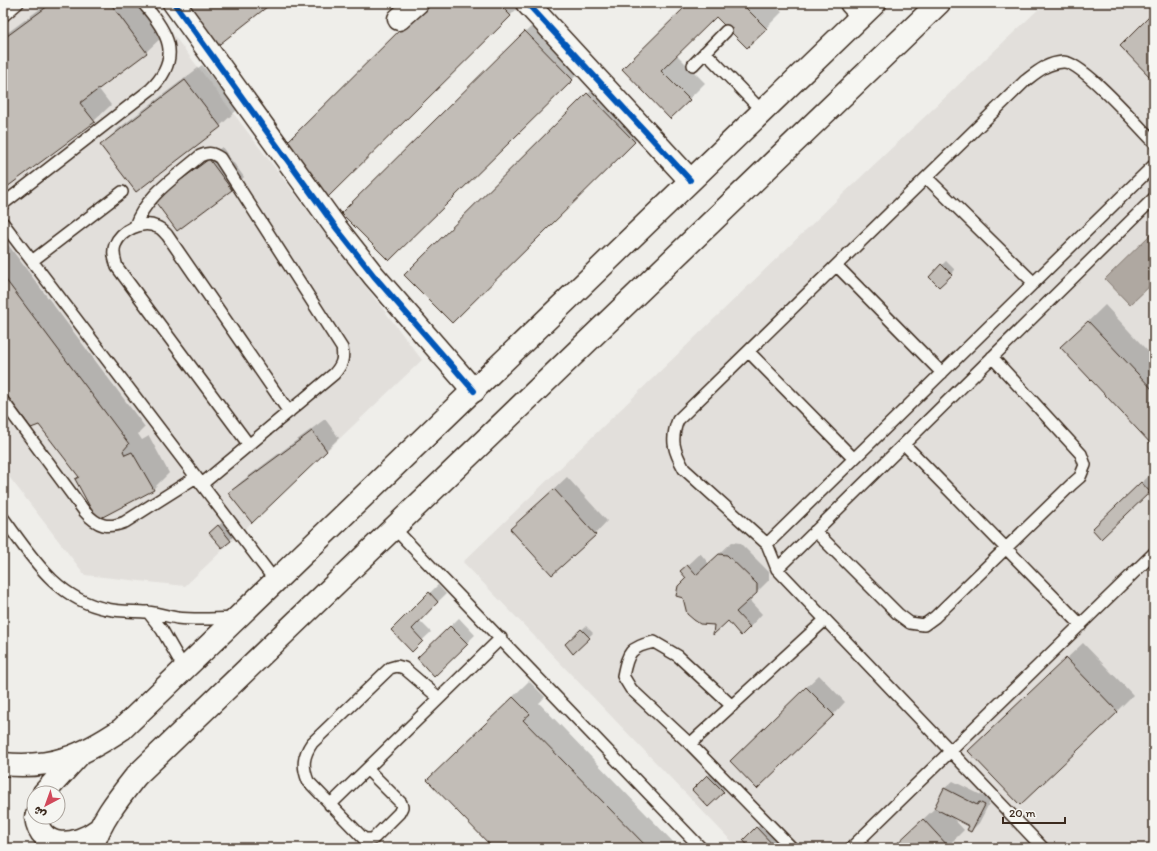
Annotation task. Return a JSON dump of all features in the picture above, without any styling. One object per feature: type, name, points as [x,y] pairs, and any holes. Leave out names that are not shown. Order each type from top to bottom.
[{"type":"main road","points":[[174,3],[342,235],[374,276],[474,391]]},
{"type":"main road","points":[[399,20],[417,3]]},
{"type":"main road","points":[[527,3],[690,180]]},
{"type":"main road","points":[[38,825],[40,831],[48,839],[57,843],[67,844],[95,839],[115,802],[136,776],[939,3]]},
{"type":"main road","points":[[3,764],[37,765],[58,762],[79,755],[122,729],[474,391],[762,110],[863,7]]},
{"type":"main road","points":[[51,785],[79,755]]},
{"type":"lane","points":[[3,16],[18,3]]},
{"type":"lane","points":[[3,204],[151,89],[161,79],[167,65],[169,51],[167,37],[160,23],[143,3]]},
{"type":"lane","points":[[693,65],[726,31]]},
{"type":"lane","points":[[705,52],[762,110]]},
{"type":"lane","points":[[1043,848],[777,569],[768,544],[684,469],[676,455],[673,432],[678,420],[1025,81],[1044,67],[1064,62],[1077,66],[1092,78],[1154,142]]},
{"type":"lane","points":[[3,401],[92,521],[103,526],[114,526],[125,522],[199,480],[249,445],[338,371],[344,358],[342,348],[220,158],[215,154],[207,153],[200,156],[153,196],[139,215],[135,226]]},
{"type":"lane","points":[[768,544],[1154,165]]},
{"type":"lane","points":[[927,178],[1034,283]]},
{"type":"lane","points":[[32,261],[122,192]]},
{"type":"lane","points":[[777,569],[1154,198]]},
{"type":"lane","points":[[3,223],[276,582]]},
{"type":"lane","points":[[249,445],[117,267],[114,256],[115,246],[122,236],[135,226],[147,224],[158,227],[167,235],[289,412]]},
{"type":"lane","points":[[837,266],[942,373]]},
{"type":"lane","points":[[749,352],[854,459]]},
{"type":"lane","points":[[815,531],[898,614],[910,623],[924,625],[936,617],[1080,477],[1085,465],[1081,454],[992,357]]},
{"type":"lane","points":[[904,444],[1081,625]]},
{"type":"lane","points":[[3,518],[39,567],[53,583],[70,595],[89,604],[108,609],[148,612],[177,618],[207,620],[237,618]]},
{"type":"lane","points":[[394,528],[701,848]]},
{"type":"lane","points":[[851,848],[1154,553]]},
{"type":"lane","points":[[148,612],[162,630],[185,670]]},
{"type":"lane","points":[[690,744],[825,620]]},
{"type":"lane","points":[[330,805],[501,638]]},
{"type":"lane","points":[[732,706],[678,656],[654,642],[638,645],[626,658],[623,676],[632,689],[690,744],[792,848]]},
{"type":"lane","points":[[367,769],[401,803],[402,807],[399,813],[373,839],[364,839],[308,781],[304,772],[303,761],[306,752],[312,743],[390,668],[397,666],[404,668],[439,698]]},
{"type":"shaded area","points":[[4,3],[149,3],[422,360],[185,586],[85,575],[3,469]]},
{"type":"shaded area","points":[[1045,3],[1154,3],[1154,848],[738,848],[463,562],[841,196]]},
{"type":"shaded area","points":[[1154,231],[1154,282],[1130,305],[1105,279]]},
{"type":"building","points":[[52,3],[110,3],[147,53],[80,103],[95,122],[3,190],[3,39]]},
{"type":"building","points":[[182,3],[272,3],[216,47]]},
{"type":"building","points":[[427,3],[498,3],[511,16],[328,197],[280,149]]},
{"type":"building","points":[[689,3],[741,3],[767,29],[747,48],[716,17],[661,71],[690,100],[670,119],[622,69]]},
{"type":"building","points":[[1154,12],[1154,81],[1120,46]]},
{"type":"building","points":[[525,31],[573,80],[389,261],[341,213]]},
{"type":"building","points":[[185,80],[221,127],[136,192],[100,145]]},
{"type":"building","points":[[587,93],[635,142],[452,323],[404,275]]},
{"type":"building","points":[[209,159],[232,190],[177,231],[154,200]]},
{"type":"building","points":[[941,264],[952,275],[939,287],[929,277]]},
{"type":"building","points":[[3,276],[129,444],[123,451],[125,455],[132,452],[154,490],[97,520],[75,479],[79,477],[39,425],[31,428],[3,390]]},
{"type":"building","points":[[1088,321],[1154,391],[1154,447],[1060,347]]},
{"type":"building","points":[[312,431],[327,451],[252,523],[228,493]]},
{"type":"building","points":[[1141,482],[1150,492],[1101,539],[1092,529]]},
{"type":"building","points":[[554,489],[596,535],[552,575],[510,529]]},
{"type":"building","points":[[218,525],[231,541],[222,548],[209,533]]},
{"type":"building","points":[[719,554],[727,555],[757,584],[757,593],[736,612],[750,627],[741,636],[728,621],[713,635],[714,625],[700,624],[694,620],[687,614],[683,598],[676,596],[678,586],[686,578],[680,571],[687,565],[696,575]]},
{"type":"building","points":[[429,592],[438,602],[412,629],[423,641],[412,652],[391,630]]},
{"type":"building","points":[[450,626],[468,644],[434,677],[417,658]]},
{"type":"building","points":[[581,629],[590,638],[573,654],[565,644]]},
{"type":"building","points":[[1066,658],[1118,712],[1020,805],[968,751]]},
{"type":"building","points":[[806,687],[834,715],[757,789],[730,761]]},
{"type":"building","points":[[513,697],[530,714],[523,720],[648,848],[493,848],[427,780]]},
{"type":"building","points":[[707,775],[724,792],[708,807],[692,790]]},
{"type":"building","points":[[944,788],[977,805],[979,802],[985,805],[971,832],[967,830],[969,826],[934,808]]},
{"type":"building","points":[[923,819],[949,847],[892,848]]},
{"type":"building","points":[[756,827],[776,848],[750,848],[743,840]]},
{"type":"cycle path","points":[[174,3],[337,229],[374,276],[474,391]]},
{"type":"cycle path","points":[[527,3],[690,180]]}]
